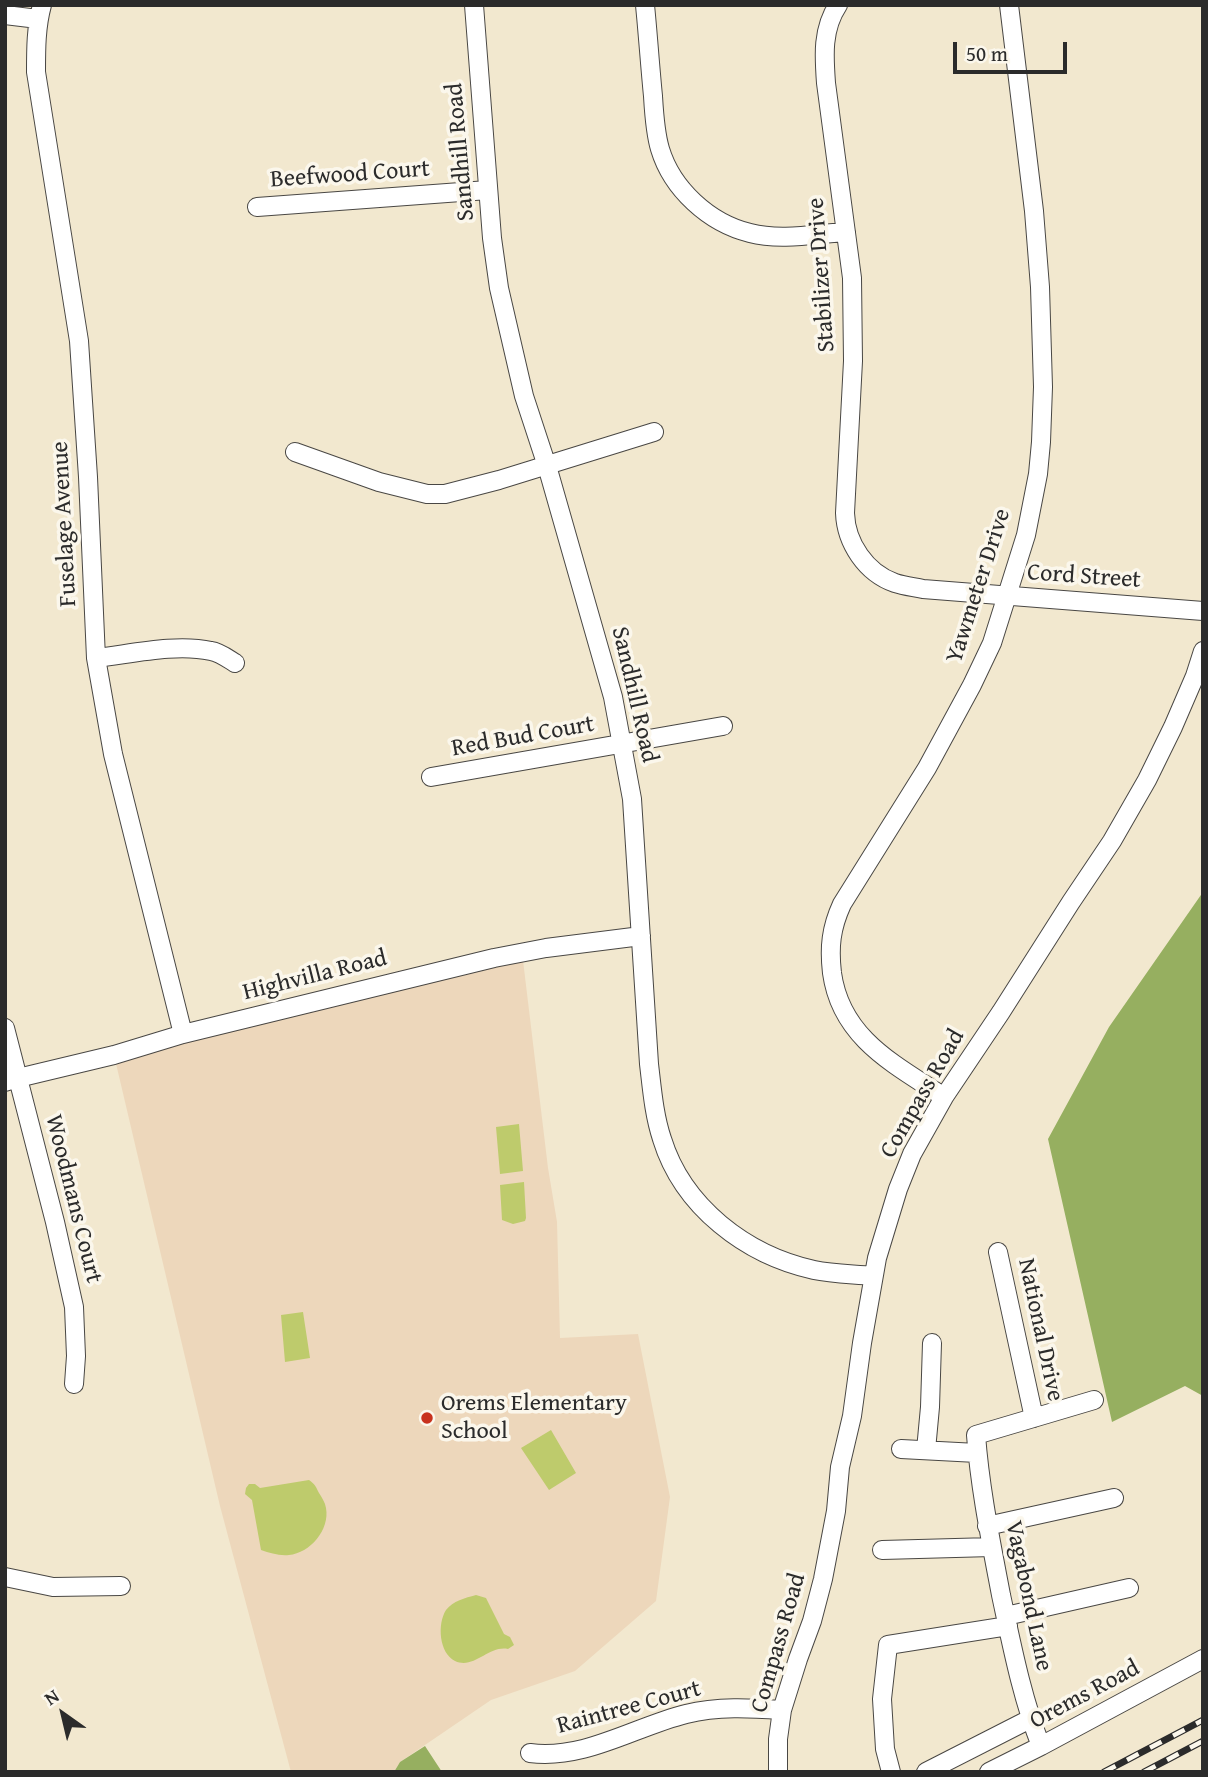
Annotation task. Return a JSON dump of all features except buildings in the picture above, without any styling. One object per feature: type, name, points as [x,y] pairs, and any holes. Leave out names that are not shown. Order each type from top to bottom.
[{"type":"street","name":"Sandhill Road","points":[[474,5],[492,239],[499,288],[524,396],[547,466],[613,697],[632,799],[649,1064],[662,1139],[676,1172],[703,1209],[721,1226],[749,1245],[782,1261],[816,1270],[873,1276]]},
{"type":"street","points":[[645,5],[658,139],[668,166],[687,195],[701,209],[720,221],[751,234],[780,237],[846,232]]},
{"type":"street","name":"Stabilizer Drive","points":[[838,5],[825,38],[824,58],[852,278],[853,361],[845,513],[845,524],[852,544]]},
{"type":"street","name":"Yawmeter Drive","points":[[944,1097],[869,1045],[852,1026],[834,989],[830,946],[834,922],[842,904],[927,768],[992,643],[1026,535],[1038,474],[1043,366],[1040,286],[1009,5]]},
{"type":"street","points":[[5,15],[40,12]]},
{"type":"street","name":"Fuselage Avenue","points":[[40,12],[36,72],[38,89],[79,341],[96,658],[113,754],[183,1034]]},
{"type":"street","name":"Beefwood Court","points":[[257,207],[488,190]]},
{"type":"street","points":[[295,452],[379,482],[427,494],[445,494],[547,466],[654,432]]},
{"type":"street","name":"Cord Street","points":[[852,544],[877,574],[894,582],[923,589],[1203,611]]},
{"type":"street","points":[[96,658],[167,649],[194,649],[213,651],[235,663]]},
{"type":"street","name":"Compass Road","points":[[778,1772],[778,1739],[782,1710],[823,1579],[873,1276],[898,1189],[912,1154],[944,1097],[1112,841],[1147,780],[1173,727],[1203,651]]},
{"type":"street","name":"Red Bud Court","points":[[431,777],[723,726]]},
{"type":"street","name":"Highvilla Road","points":[[11,1080],[372,986],[494,958],[546,948],[641,936]]},
{"type":"street","name":"Woodmans Court","points":[[5,1028],[11,1080],[55,1222],[74,1307],[74,1384]]},
{"type":"street","name":"National Drive","points":[[998,1252],[1034,1418]]},
{"type":"street","points":[[926,1450],[932,1343]]},
{"type":"street","points":[[901,1449],[977,1453],[976,1436],[1094,1401]]},
{"type":"street","name":"Vagabond Lane","points":[[977,1453],[987,1526],[1007,1621],[1030,1719],[1041,1746]]},
{"type":"street","points":[[987,1526],[1114,1498]]},
{"type":"street","points":[[882,1550],[992,1547]]},
{"type":"street","points":[[5,1577],[53,1587],[121,1586]]},
{"type":"street","points":[[891,1772],[886,1749],[882,1699],[888,1645],[1007,1621],[1129,1588]]},
{"type":"street","name":"Orems Road","points":[[989,1772],[1203,1659]]},
{"type":"street","name":"Raintree Court","points":[[530,1753],[541,1755],[576,1751],[686,1713],[727,1707],[782,1710]]},
{"type":"street","points":[[926,1772],[1030,1719]]},
{"type":"shaded area","name":"Orems Elementary School","points":[[522,952],[557,1222],[560,1338],[638,1334],[670,1497],[656,1601],[575,1671],[491,1700],[400,1762],[394,1772],[291,1772],[220,1506],[114,1055]]},
{"type":"green space","points":[[1203,892],[1203,1396],[1185,1386],[1112,1422],[1048,1139],[1109,1027]]},
{"type":"green space","points":[[519,1124],[523,1171],[500,1174],[496,1127]]},
{"type":"green space","points":[[524,1182],[525,1221],[513,1224],[502,1220],[500,1185]]},
{"type":"green space","points":[[303,1312],[310,1358],[285,1362],[281,1315]]},
{"type":"green space","points":[[551,1430],[576,1473],[549,1490],[521,1448]]},
{"type":"green space","points":[[309,1480],[316,1487],[326,1508],[322,1532],[311,1545],[297,1553],[278,1555],[261,1550],[252,1500],[245,1494],[246,1488],[249,1484],[260,1488]]},
{"type":"green space","points":[[476,1595],[486,1598],[504,1634],[510,1637],[514,1645],[462,1663],[455,1661],[446,1652],[441,1638],[441,1623],[446,1610],[452,1604]]},
{"type":"green space","points":[[425,1746],[442,1772],[394,1772],[400,1762]]},
{"type":"railway","points":[[1104,1772],[1203,1720]]},
{"type":"railway","points":[[1144,1772],[1203,1741]]},
{"type":"place","name":"Orems Elementary School","points":[[427,1418]]}]
